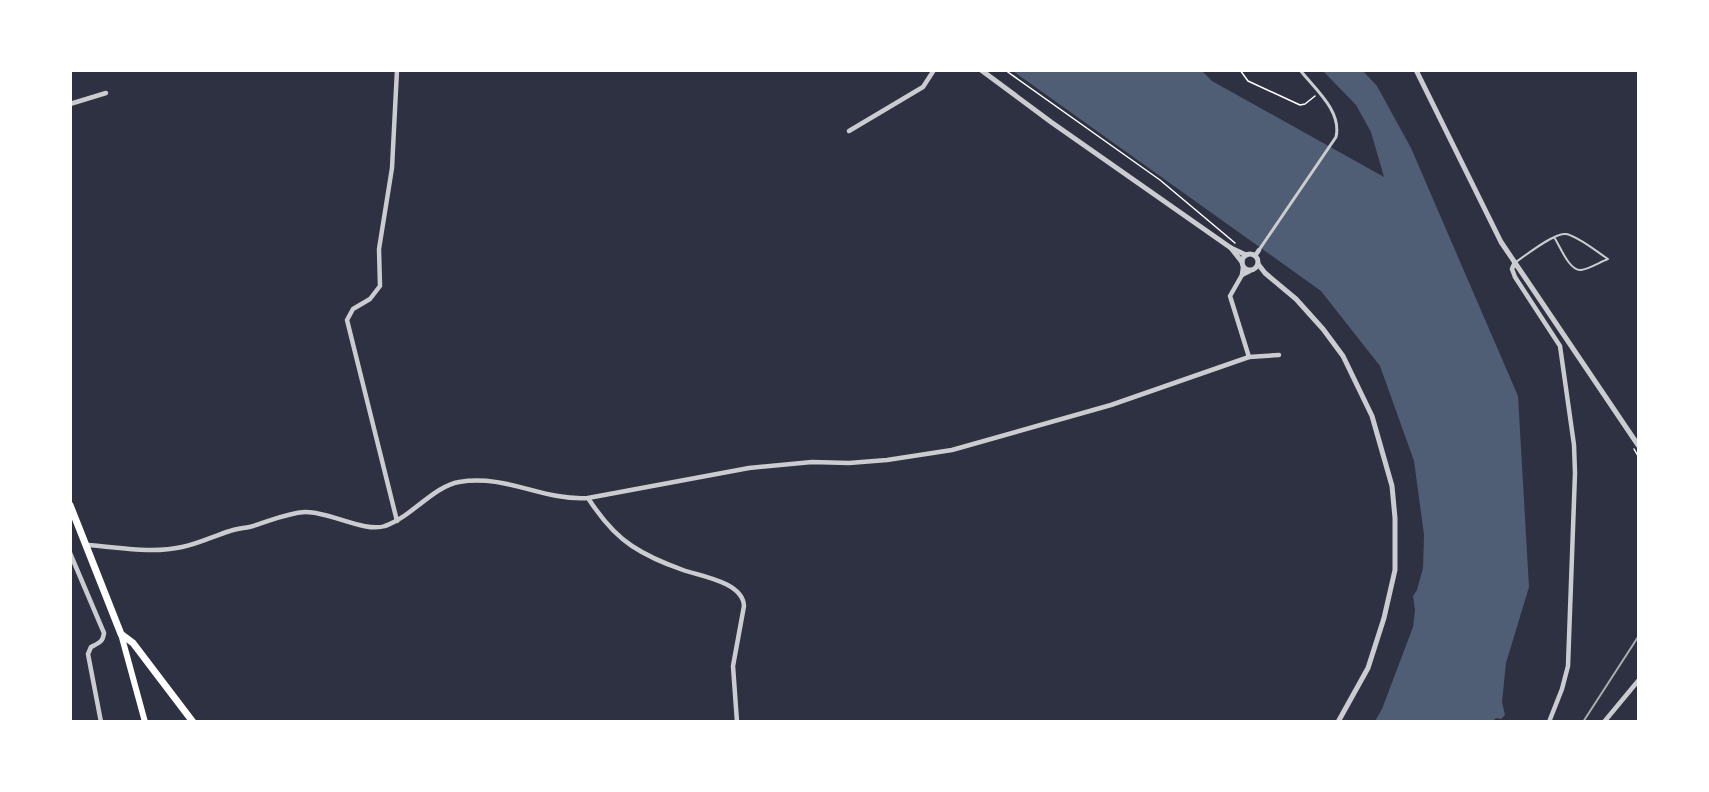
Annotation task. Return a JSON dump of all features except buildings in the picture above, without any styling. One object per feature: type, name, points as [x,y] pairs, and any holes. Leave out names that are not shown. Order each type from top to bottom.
[{"type":"main road","points":[[70,505],[122,634],[145,722]]},
{"type":"main road","points":[[122,634],[133,643],[193,722]]},
{"type":"street","points":[[397,70],[392,168],[379,249],[380,286],[370,298],[353,309],[347,320],[397,520]]},
{"type":"street","points":[[849,131],[923,87],[934,70]]},
{"type":"street","points":[[981,70],[1231,248],[1254,256]]},
{"type":"street","points":[[1254,256],[1336,137],[1338,127],[1333,111],[1300,70]]},
{"type":"street","points":[[1416,70],[1501,242],[1638,445]]},
{"type":"street","points":[[70,104],[106,93]]},
{"type":"street","points":[[1231,248],[1242,265],[1265,273]]},
{"type":"street","points":[[1246,255],[1242,265],[1242,275],[1230,296],[1249,357]]},
{"type":"street","points":[[1254,256],[1265,273],[1296,299],[1343,356],[1372,416],[1392,486],[1395,518],[1395,570],[1384,618],[1368,668],[1338,722]]},
{"type":"street","points":[[1515,262],[1512,269],[1515,278],[1560,346],[1574,445],[1568,666],[1549,722]]},
{"type":"street","points":[[1242,275],[1258,264]]},
{"type":"street","points":[[87,545],[161,550],[183,547],[231,530],[306,512],[347,520],[366,527],[382,527],[397,520],[456,482],[483,479],[511,483],[571,499],[588,498],[768,466],[887,460],[952,450],[1111,405],[1249,357],[1279,355]]},
{"type":"street","points":[[588,498],[612,528],[634,548],[683,570],[718,580],[742,598],[744,606],[733,666],[737,722]]},
{"type":"street","points":[[70,553],[104,633],[101,643],[91,647],[88,654],[101,722]]},
{"type":"street","points":[[1604,722],[1638,681]]},
{"type":"lane","points":[[1515,262],[1533,249],[1554,237],[1560,234],[1569,235],[1608,259],[1581,270],[1575,269],[1554,237]]},
{"type":"path","points":[[1005,70],[1160,180],[1234,242]]},
{"type":"path","points":[[1239,70],[1248,81],[1300,105],[1305,104],[1319,93]]},
{"type":"water","points":[[1013,71],[1202,71],[1212,81],[1384,177],[1371,132],[1356,105],[1323,71],[1363,71],[1377,86],[1411,148],[1518,396],[1529,587],[1506,663],[1502,702],[1505,715],[1501,719],[1496,718],[1492,722],[1375,721],[1382,709],[1413,627],[1415,610],[1413,596],[1423,568],[1424,535],[1414,461],[1380,366],[1321,291]]},
{"type":"railway","points":[[1583,722],[1638,637]]}]
